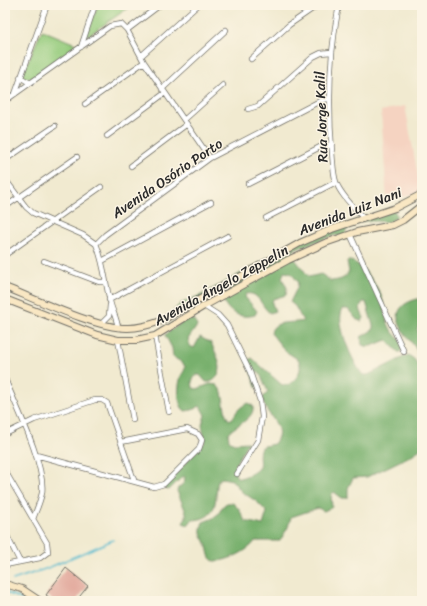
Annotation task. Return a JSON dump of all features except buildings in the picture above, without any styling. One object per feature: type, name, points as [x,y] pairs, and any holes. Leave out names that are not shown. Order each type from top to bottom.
[{"type":"street","points":[[14,94],[46,5]]},
{"type":"street","points":[[81,47],[95,5]]},
{"type":"street","points":[[127,30],[160,5]]},
{"type":"street","points":[[141,56],[198,5]]},
{"type":"street","points":[[251,59],[289,25],[318,5]]},
{"type":"street","name":"Rua Jorge Kalil","points":[[339,5],[331,52],[330,98],[332,144],[336,182],[364,219]]},
{"type":"street","points":[[5,101],[110,26],[121,24],[127,30],[144,62],[210,158]]},
{"type":"street","points":[[107,136],[164,91],[226,30]]},
{"type":"street","points":[[248,109],[258,106],[317,54],[331,52]]},
{"type":"street","points":[[85,104],[144,62]]},
{"type":"street","points":[[20,77],[30,83]]},
{"type":"street","points":[[131,166],[185,122],[223,85]]},
{"type":"street","name":"Avenida Osório Porto","points":[[96,244],[104,235],[210,158],[320,101],[330,98]]},
{"type":"street","points":[[5,160],[55,126]]},
{"type":"street","points":[[248,184],[320,147],[332,144]]},
{"type":"street","points":[[5,208],[77,157]]},
{"type":"street","points":[[5,179],[19,198],[33,213],[83,235],[96,244],[102,261],[110,302],[118,328]]},
{"type":"street","points":[[266,218],[336,182]]},
{"type":"street","points":[[5,255],[100,187]]},
{"type":"street","points":[[421,195],[422,204]]},
{"type":"street","name":"Avenida Luiz Nani","points":[[5,287],[101,324],[118,328],[144,327],[161,321],[300,243],[332,229],[395,208],[421,195]]},
{"type":"street","points":[[102,261],[211,202]]},
{"type":"street","name":"Avenida Ângelo Zeppelin","points":[[5,300],[97,335],[118,340],[136,340],[155,336],[204,306],[288,260],[350,234],[393,225],[403,220],[422,204]]},
{"type":"street","points":[[350,234],[404,352]]},
{"type":"street","points":[[110,302],[228,236]]},
{"type":"street","points":[[44,261],[99,282],[106,282]]},
{"type":"street","points":[[101,324],[109,316],[110,302]]},
{"type":"street","points":[[204,306],[218,315],[227,325],[250,372],[260,401],[262,417],[258,440],[236,474]]},
{"type":"street","points":[[155,336],[169,412]]},
{"type":"street","points":[[118,340],[133,420]]},
{"type":"street","points":[[5,379],[36,455],[42,484],[42,494],[33,520]]},
{"type":"street","points":[[5,434],[23,424],[95,400],[102,400],[106,403],[134,480]]},
{"type":"street","points":[[36,455],[134,480],[154,487],[164,484],[199,449],[201,445],[201,436],[192,430],[182,430],[121,442]]},
{"type":"street","points":[[5,471],[48,547],[48,552],[40,558],[5,565]]},
{"type":"street","points":[[5,532],[20,562]]},
{"type":"street","points":[[5,584],[22,589],[40,601]]},
{"type":"shaded area","points":[[405,106],[421,192],[387,201],[381,111]]},
{"type":"green space","points":[[98,5],[127,5],[128,8],[85,38]]},
{"type":"green space","points":[[42,30],[78,45],[33,78],[25,78],[22,75]]},
{"type":"green space","points":[[394,210],[397,216],[390,222],[360,221],[355,223],[345,232],[350,237],[349,239],[343,239],[336,235],[297,248],[291,254],[309,277],[321,274],[331,281],[339,280],[345,277],[349,272],[347,261],[352,261],[362,268],[379,291],[390,328],[402,342],[404,348],[398,352],[387,340],[372,346],[362,345],[361,337],[374,329],[366,302],[363,302],[360,308],[364,318],[362,321],[357,320],[348,309],[343,309],[341,323],[346,342],[354,362],[363,375],[368,375],[408,355],[414,359],[421,369],[418,353],[400,326],[398,314],[400,309],[408,302],[422,298],[422,320],[417,329],[422,343],[422,448],[410,456],[367,477],[353,478],[348,488],[348,498],[342,498],[334,492],[331,495],[332,507],[324,511],[318,508],[291,517],[288,527],[280,541],[255,541],[243,552],[231,558],[219,561],[212,560],[201,533],[203,522],[216,516],[227,503],[233,503],[239,509],[245,521],[263,525],[267,512],[256,501],[242,492],[232,480],[222,478],[218,480],[214,507],[211,512],[201,519],[192,520],[188,525],[183,523],[186,517],[186,512],[177,491],[178,488],[184,483],[185,477],[183,476],[169,490],[165,489],[164,486],[205,442],[202,425],[205,415],[200,406],[192,410],[185,411],[180,404],[179,384],[185,367],[183,363],[173,357],[172,348],[165,335],[186,319],[195,320],[197,326],[188,339],[190,346],[194,348],[200,337],[211,343],[220,364],[220,370],[215,379],[210,382],[206,382],[200,375],[196,375],[192,381],[193,388],[197,389],[210,384],[217,385],[222,392],[226,415],[229,420],[233,418],[239,409],[245,404],[248,403],[253,406],[251,415],[228,434],[229,440],[234,443],[248,442],[236,463],[235,474],[238,478],[244,477],[255,471],[259,466],[260,449],[264,446],[274,444],[278,437],[277,426],[266,409],[264,403],[263,397],[268,392],[258,371],[256,372],[255,376],[259,385],[256,388],[247,361],[252,358],[282,385],[288,385],[294,380],[300,371],[299,360],[285,351],[271,333],[275,326],[279,324],[303,321],[295,306],[290,302],[297,288],[298,282],[291,273],[284,272],[282,278],[287,288],[286,295],[273,299],[272,303],[275,311],[270,313],[257,297],[246,294],[245,297],[257,311],[255,315],[245,316],[235,314],[228,308],[223,299],[231,289],[229,287],[216,293],[186,314],[176,316],[174,310],[180,304],[203,294],[287,248],[297,240]]},
{"type":"waterway","points":[[13,580],[48,568],[113,540]]},
{"type":"waterway","points":[[5,592],[26,601]]}]
